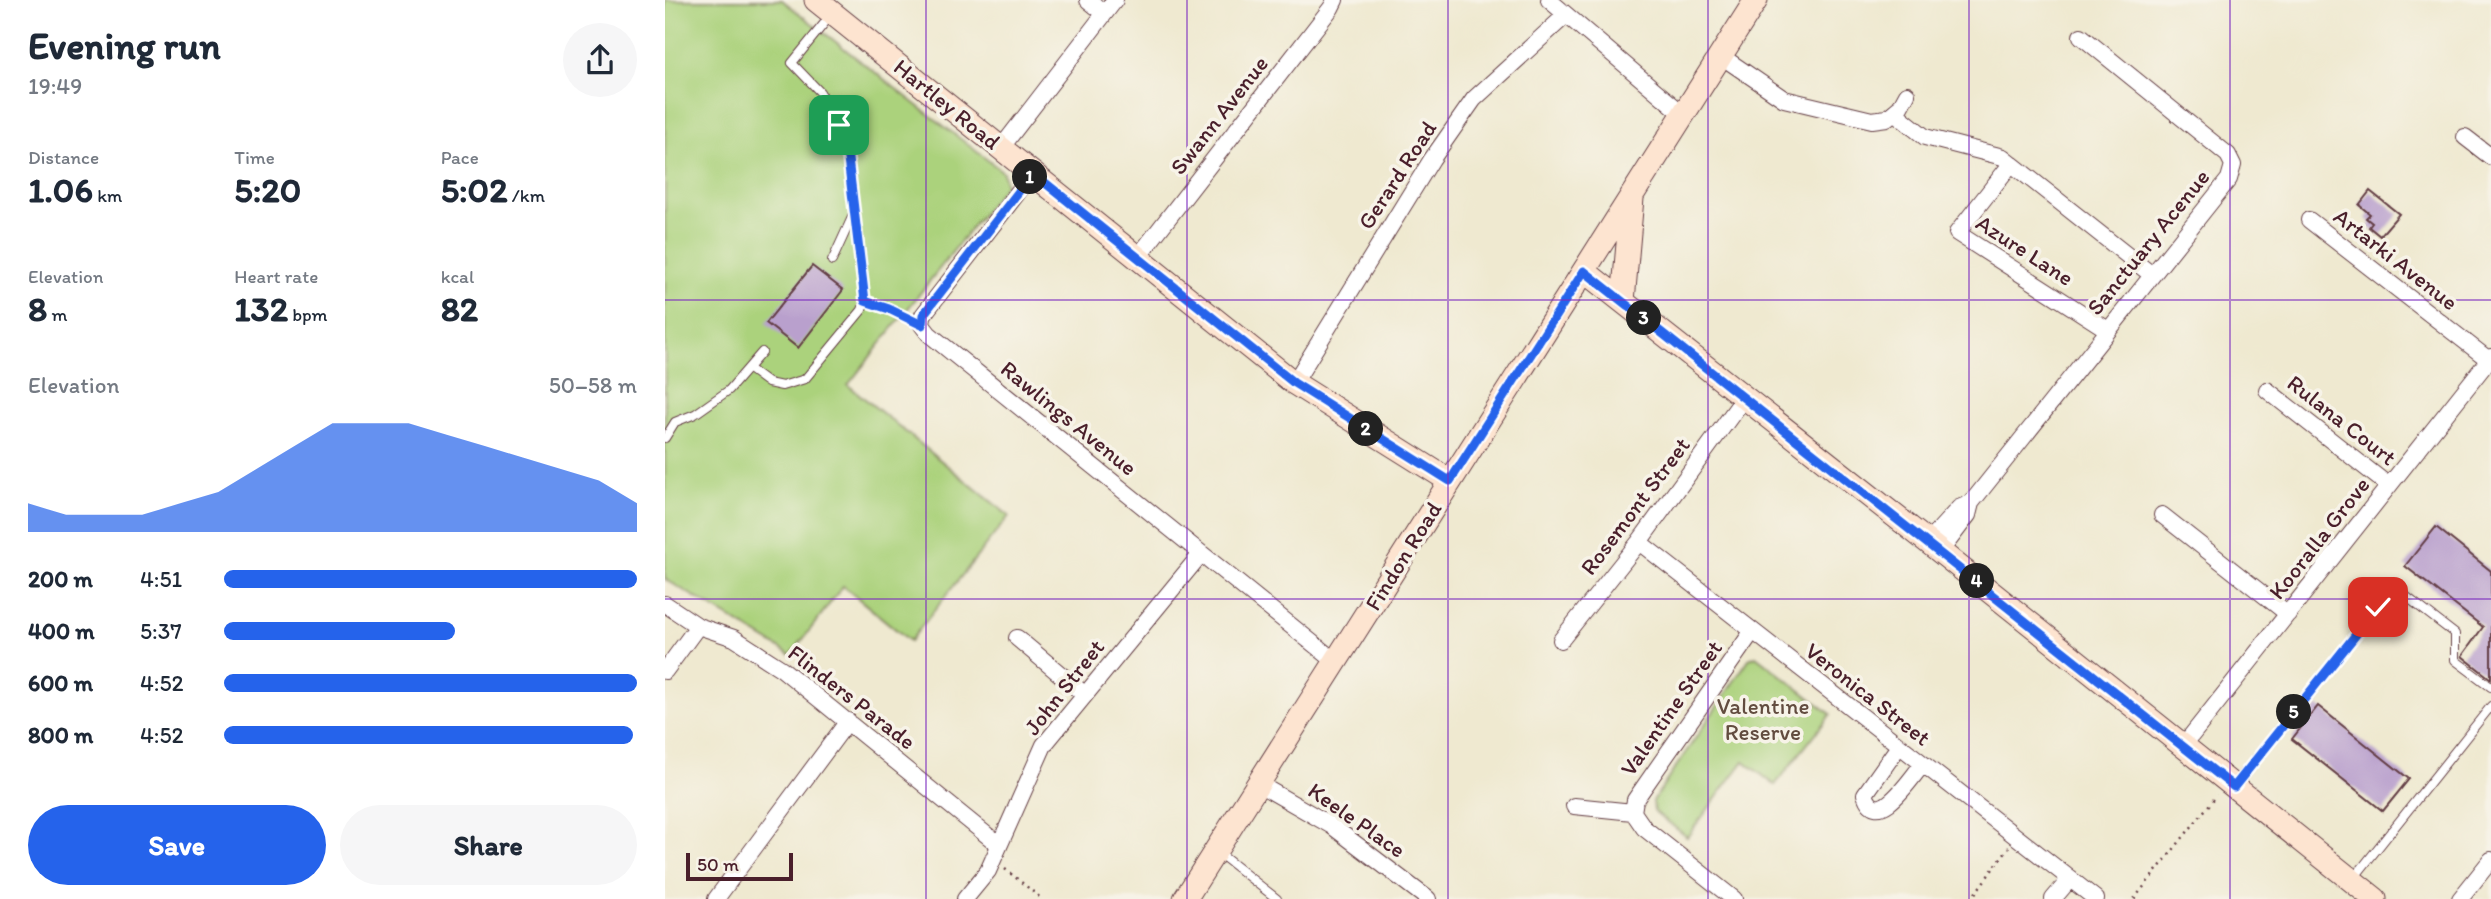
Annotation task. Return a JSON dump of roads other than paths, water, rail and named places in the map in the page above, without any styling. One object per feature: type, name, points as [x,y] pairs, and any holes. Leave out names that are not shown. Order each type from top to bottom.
[{"type":"street","points":[[1088,0],[1104,13]]},
{"type":"street","points":[[1001,148],[1115,0]]},
{"type":"street","name":"Swann Avenue","points":[[1138,257],[1335,0]]},
{"type":"street","points":[[1549,0],[1684,115]]},
{"type":"street","name":"Findon Road","points":[[1185,899],[1756,0]]},
{"type":"street","name":"Hartley Road","points":[[824,6],[1294,383],[1450,481]]},
{"type":"street","name":"Gerard Road","points":[[1294,383],[1432,159],[1475,99],[1566,15]]},
{"type":"street","name":"Sanctuary Acenue","points":[[1934,547],[1946,520],[1959,508],[1971,503],[2229,179],[2233,165],[2228,155],[2081,36]]},
{"type":"street","points":[[1721,56],[1784,99],[1872,120],[1887,118],[1900,107],[1907,93]]},
{"type":"street","points":[[1894,112],[1925,137],[2003,157],[2152,275]]},
{"type":"street","points":[[2465,137],[2491,157]]},
{"type":"street","name":"Azure Lane","points":[[2011,164],[1957,233],[2108,330]]},
{"type":"street","name":"Rawlings Avenue","points":[[1033,173],[923,315],[922,325],[929,334],[1336,662]]},
{"type":"street","points":[[1623,301],[1632,195]]},
{"type":"street","name":"Artarki Avenue","points":[[2309,220],[2490,359]]},
{"type":"street","points":[[1584,271],[2375,899]]},
{"type":"street","name":"Kooralla Grove","points":[[2183,746],[2490,359]]},
{"type":"street","name":"Rulana Court","points":[[2267,390],[2389,486]]},
{"type":"street","name":"Rosemont Street","points":[[1561,640],[1639,542],[1744,398]]},
{"type":"street","points":[[2162,515],[2288,614]]},
{"type":"street","name":"Veronica Street","points":[[1639,542],[2096,899]]},
{"type":"street","name":"John Street","points":[[965,899],[988,871],[1044,745],[1201,554]]},
{"type":"street","name":"Flinders Parade","points":[[665,604],[698,626],[734,638],[782,669],[999,845]]},
{"type":"street","points":[[665,671],[698,626]]},
{"type":"street","name":"Valentine Street","points":[[1633,812],[1636,800],[1752,632]]},
{"type":"street","points":[[1017,638],[1085,695]]},
{"type":"street","points":[[716,899],[848,721]]},
{"type":"street","points":[[1899,746],[1865,794],[1868,803],[1875,808],[1883,808],[1891,803],[1922,765]]},
{"type":"street","name":"Keele Place","points":[[1258,783],[1332,825],[1428,899]]},
{"type":"street","points":[[1574,806],[1633,812],[1644,828],[1734,899]]},
{"type":"street","points":[[2460,899],[2491,860]]},
{"type":"street","points":[[2053,899],[2070,879]]},
{"type":"lane","points":[[749,369],[768,383],[782,386],[805,379],[862,310],[865,301],[848,159],[839,125],[820,92],[792,63],[824,6]]},
{"type":"lane","points":[[832,261],[855,211]]},
{"type":"lane","points":[[665,438],[675,422],[713,403],[729,390],[762,352]]},
{"type":"lane","points":[[2231,784],[2394,587],[2455,634],[2455,660],[2491,687]]},
{"type":"lane","points":[[2352,881],[2491,706]]},
{"type":"lane","points":[[1215,850],[1277,899]]},
{"type":"park label","name":"Valentine Reserve","points":[[1763,719]]}]
